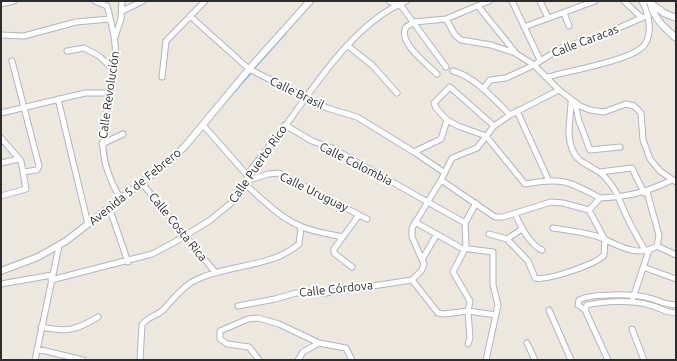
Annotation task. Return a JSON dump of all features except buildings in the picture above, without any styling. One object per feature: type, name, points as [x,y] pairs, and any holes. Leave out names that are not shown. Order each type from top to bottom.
[{"type":"street","points":[[1,4],[14,1]]},
{"type":"street","name":"Calle Revolución","points":[[95,1],[106,6],[115,37],[114,70],[103,125],[102,144],[109,178],[120,198]]},
{"type":"street","name":"Calle Revolución","points":[[115,37],[122,19],[122,1]]},
{"type":"street","points":[[122,11],[143,1]]},
{"type":"street","points":[[162,77],[166,41],[205,1]]},
{"type":"street","name":"Avenida 5 de Febrero","points":[[1,271],[21,265],[59,246],[180,152],[249,69],[310,1]]},
{"type":"street","points":[[390,1],[398,4],[414,22],[433,52],[446,67]]},
{"type":"street","name":"Calle Puerto Rico","points":[[1,284],[51,277],[128,262],[152,254],[186,236],[209,221],[230,204],[305,98],[348,46],[371,22],[390,8],[406,1]]},
{"type":"street","points":[[437,74],[407,44],[404,30],[414,22],[446,19],[489,1]]},
{"type":"street","points":[[512,1],[540,60]]},
{"type":"street","points":[[540,1],[548,18]]},
{"type":"street","points":[[524,27],[596,1]]},
{"type":"street","points":[[624,1],[642,18]]},
{"type":"street","points":[[548,77],[617,58],[639,50],[648,36],[649,26],[648,15],[642,1]]},
{"type":"street","points":[[650,3],[676,18]]},
{"type":"street","points":[[650,3],[659,22],[676,38]]},
{"type":"street","points":[[478,6],[515,53]]},
{"type":"street","points":[[564,13],[569,26]]},
{"type":"street","name":"Calle Caracas","points":[[483,89],[490,80],[506,78],[561,48],[603,35],[648,15]]},
{"type":"street","name":"Calle Brasil","points":[[190,16],[249,69],[305,98],[333,110],[357,117],[414,152],[444,173]]},
{"type":"street","points":[[1,35],[24,36],[76,22],[110,19]]},
{"type":"street","points":[[446,19],[455,35],[461,40],[491,45],[515,53],[534,64],[573,102],[599,112],[608,112],[626,104],[634,106],[640,113],[643,140],[650,159],[660,172],[674,181]]},
{"type":"street","points":[[348,46],[372,65],[397,93]]},
{"type":"street","points":[[67,51],[78,47],[86,49],[114,70]]},
{"type":"street","points":[[12,61],[39,168],[24,172]]},
{"type":"street","points":[[453,71],[463,75],[483,89],[510,115]]},
{"type":"street","points":[[494,126],[450,87],[434,105],[447,120],[458,126],[486,136],[525,184],[548,179],[576,185],[600,198],[620,198],[646,192],[674,181]]},
{"type":"street","points":[[496,315],[468,311],[444,314],[438,313],[412,280],[422,270],[424,264],[411,235],[415,222],[441,180],[452,158],[477,148],[494,126],[510,115],[559,90]]},
{"type":"street","points":[[1,113],[85,93],[110,93]]},
{"type":"street","points":[[58,99],[88,224]]},
{"type":"street","points":[[573,102],[590,150],[620,147]]},
{"type":"street","points":[[573,102],[568,135],[572,150],[579,160],[600,172],[620,198],[626,216],[647,250],[635,289],[633,303]]},
{"type":"street","points":[[518,111],[548,179]]},
{"type":"street","points":[[414,152],[441,139],[447,120]]},
{"type":"street","points":[[202,125],[246,180],[280,214],[301,227],[342,237]]},
{"type":"street","name":"Calle Colombia","points":[[285,125],[312,142],[332,148],[465,223]]},
{"type":"street","points":[[102,144],[123,134]]},
{"type":"street","points":[[1,138],[19,159],[24,172],[26,189],[1,196]]},
{"type":"street","points":[[1,163],[19,159]]},
{"type":"street","points":[[600,172],[632,168],[646,192],[659,236],[657,246]]},
{"type":"street","name":"Calle Uruguay","points":[[246,180],[268,174],[279,173],[367,219]]},
{"type":"street","points":[[441,180],[495,217],[515,214],[551,202],[563,203],[589,210],[605,240],[606,248],[601,258],[553,277],[538,279],[534,277],[528,262],[507,239],[489,234]]},
{"type":"street","name":"Calle Costa Rica","points":[[141,182],[215,272]]},
{"type":"street","points":[[589,210],[600,198]]},
{"type":"street","points":[[468,344],[470,338],[468,311],[470,301],[454,276],[454,269],[466,247],[465,223],[476,203]]},
{"type":"street","points":[[109,207],[128,262]]},
{"type":"street","name":"Calle Uruguay","points":[[352,267],[334,253],[342,237],[359,214]]},
{"type":"street","points":[[515,214],[522,229],[538,248],[542,250]]},
{"type":"street","points":[[415,222],[457,246],[494,252],[493,285],[498,302],[486,360]]},
{"type":"street","points":[[140,360],[141,329],[144,322],[161,312],[177,294],[192,282],[215,272],[265,261],[299,244],[301,227]]},
{"type":"street","points":[[553,228],[589,234],[630,250],[647,250],[657,246],[676,255]]},
{"type":"street","points":[[507,239],[522,229]]},
{"type":"street","points":[[422,258],[437,234]]},
{"type":"street","points":[[35,360],[51,277],[59,246]]},
{"type":"street","points":[[643,267],[676,279]]},
{"type":"street","name":"Calle Córdova","points":[[238,306],[275,300],[296,293],[326,293],[412,280]]},
{"type":"street","points":[[676,304],[667,304],[650,298],[634,296],[595,295],[579,300],[578,305],[586,307],[601,302],[633,303],[649,305],[665,311],[676,312]]},
{"type":"street","points":[[583,298],[586,300],[586,307],[608,360]]},
{"type":"street","points":[[549,310],[571,360]]},
{"type":"street","points":[[41,327],[65,331],[76,328],[98,317]]},
{"type":"street","points":[[259,360],[249,347],[228,344],[220,339],[219,332],[221,329],[248,319],[269,320],[319,343],[346,348],[352,360]]},
{"type":"street","points":[[632,329],[644,360]]},
{"type":"street","points":[[298,360],[303,352],[319,343]]},
{"type":"street","points":[[527,343],[535,360]]},
{"type":"street","points":[[37,349],[71,359],[83,360]]},
{"type":"waterway","points":[[254,69],[286,33]]},
{"type":"waterway","points":[[223,105],[252,72]]}]
